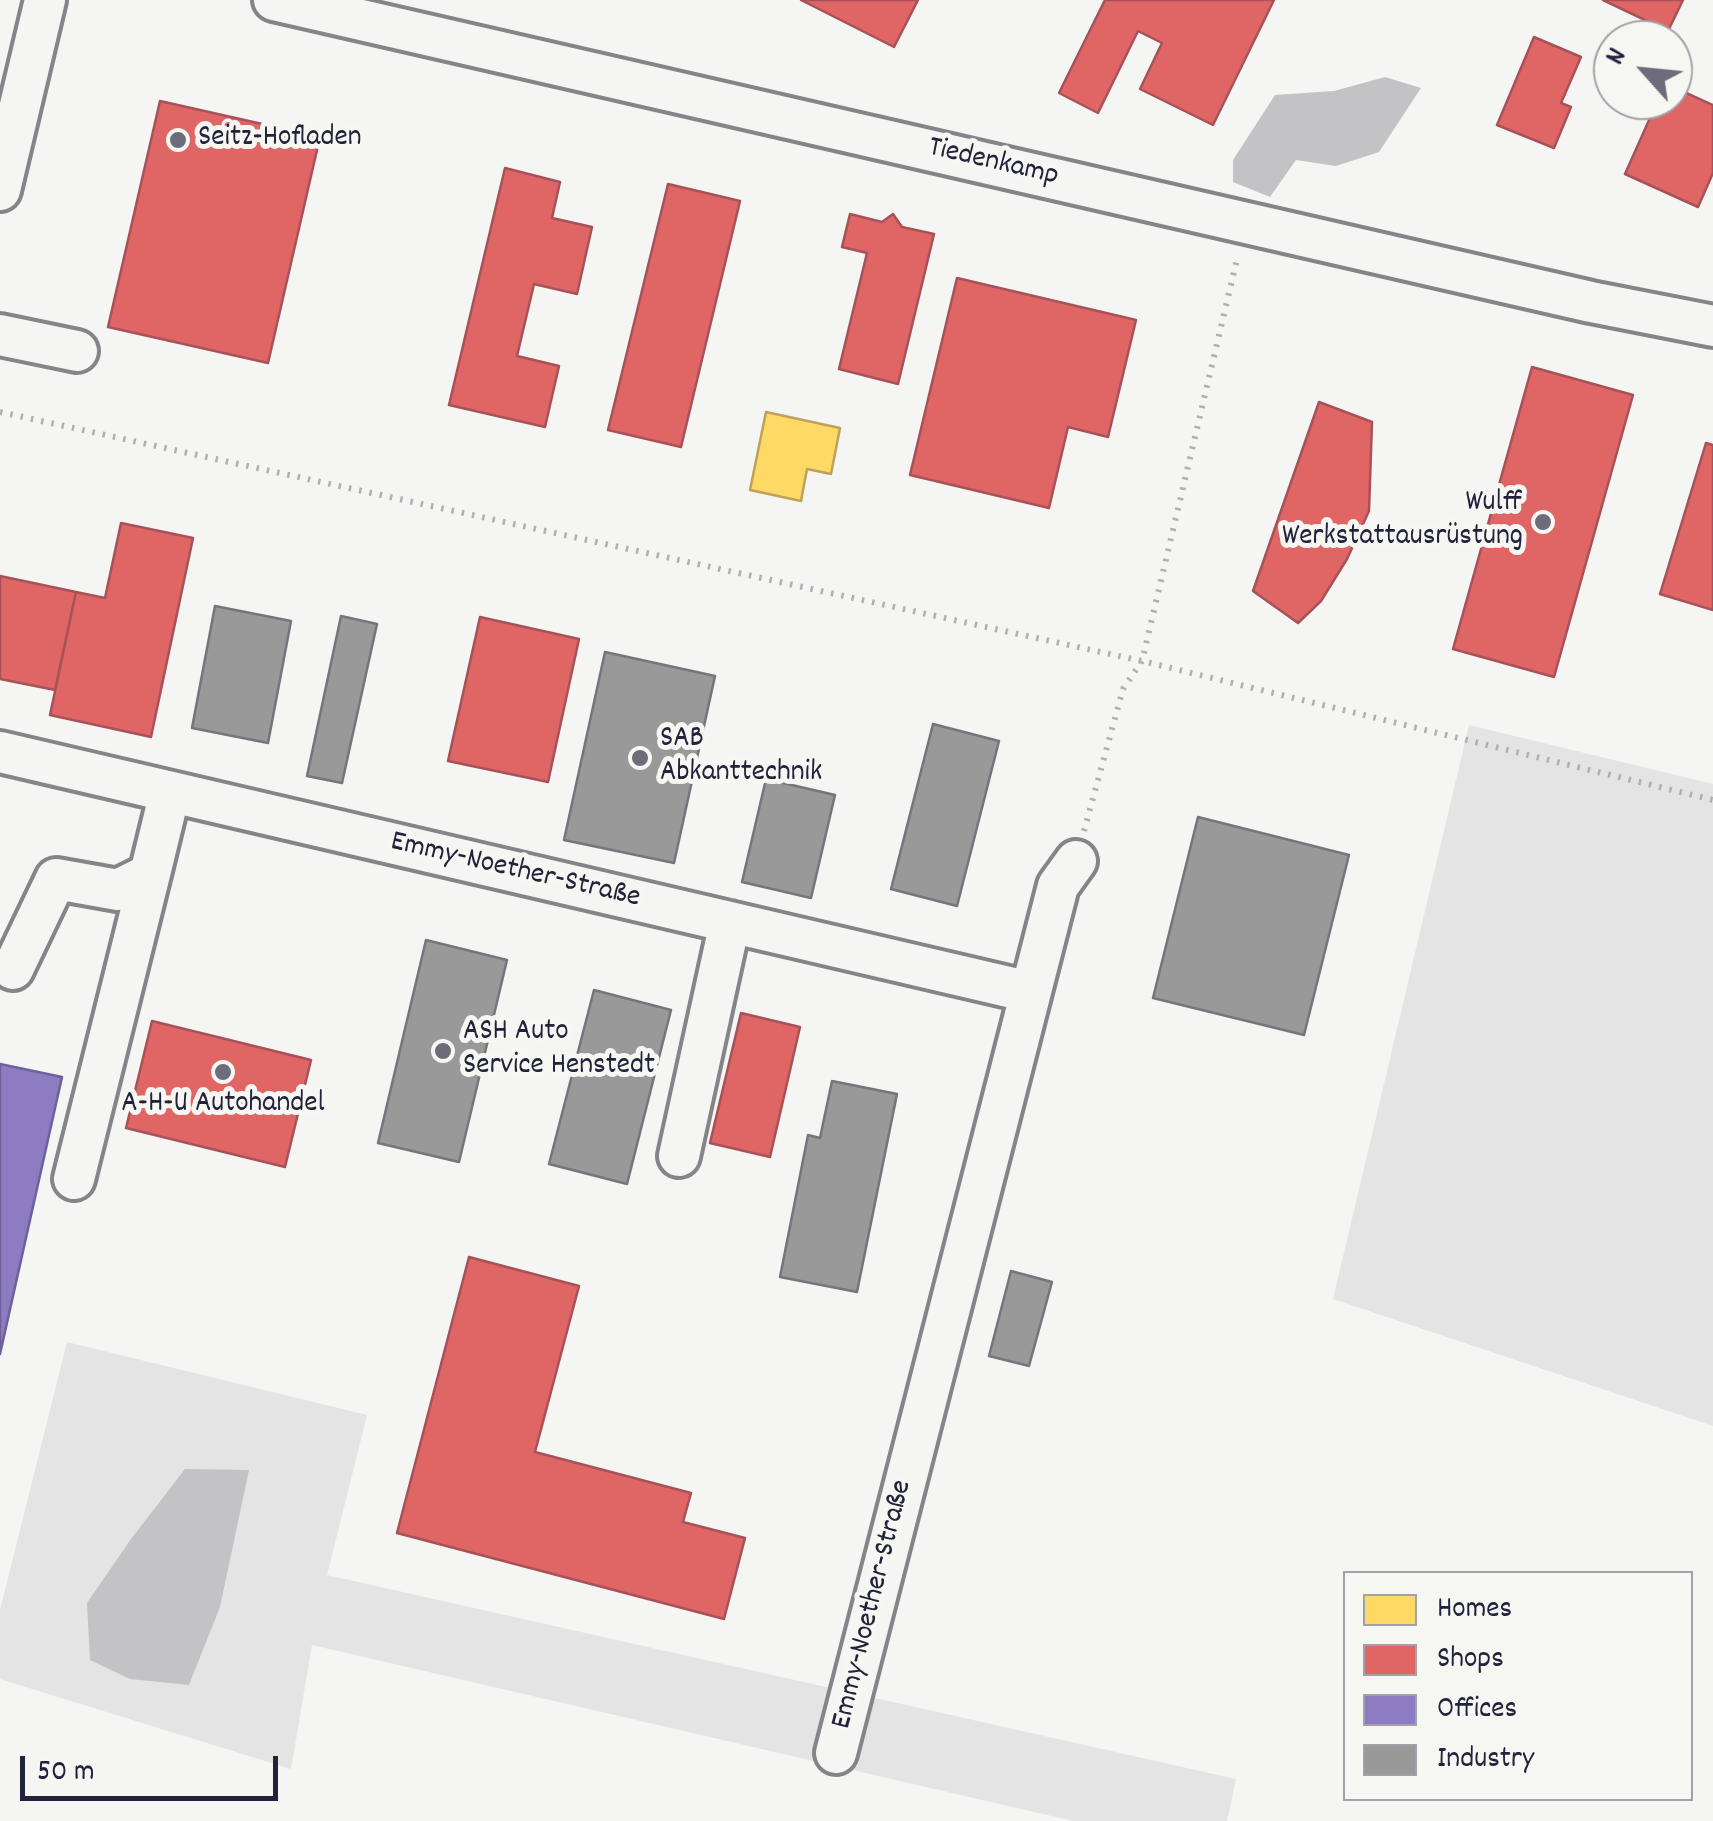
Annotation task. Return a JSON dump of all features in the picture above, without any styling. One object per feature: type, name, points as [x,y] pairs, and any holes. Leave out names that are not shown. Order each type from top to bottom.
[{"type":"street","points":[[0,190],[45,0]]},
{"type":"street","name":"Tiedenkamp","points":[[274,0],[1590,302],[1713,326]]},
{"type":"street","points":[[0,335],[77,351]]},
{"type":"street","name":"Emmy-Noether-Straße","points":[[0,752],[1030,992]]},
{"type":"street","points":[[74,1179],[170,792]]},
{"type":"street","name":"Emmy-Noether-Straße","points":[[836,1754],[1058,886],[1076,861]]},
{"type":"street","points":[[14,969],[56,879],[118,890],[150,874]]},
{"type":"street","points":[[679,1156],[730,922]]},
{"type":"path","points":[[1076,861],[1122,690],[1142,661],[1246,221]]},
{"type":"path","points":[[0,412],[1142,661],[1713,800]]},
{"type":"shaded area","points":[[1385,77],[1421,88],[1379,152],[1336,166],[1296,160],[1270,197],[1233,182],[1233,160],[1275,95],[1334,91]]},
{"type":"shaded area","points":[[1469,725],[1713,784],[1713,1426],[1333,1299]]},
{"type":"shaded area","points":[[67,1342],[367,1415],[327,1575],[1236,1779],[1227,1821],[1073,1821],[312,1645],[291,1769],[0,1679],[0,1610]]},
{"type":"shaded area","points":[[185,1469],[249,1470],[220,1607],[189,1685],[130,1679],[90,1660],[87,1603]]},
{"type":"building: Homes","points":[[766,412],[840,428],[831,474],[807,469],[801,501],[750,490]]},
{"type":"building: Shops","points":[[801,0],[918,0],[894,47]]},
{"type":"building: Shops","points":[[1105,0],[1274,0],[1213,125],[1140,89],[1162,43],[1138,31],[1098,113],[1059,93]]},
{"type":"building: Shops","points":[[1603,0],[1683,0],[1673,20],[1645,20]]},
{"type":"building: Shops","points":[[1534,37],[1581,57],[1561,103],[1571,107],[1554,148],[1497,125]]},
{"type":"building: Shops","points":[[1693,96],[1713,105],[1713,173],[1698,207],[1625,174],[1649,120],[1693,120]]},
{"type":"building: Shops","points":[[160,101],[320,137],[268,363],[108,327]]},
{"type":"building: Shops","points":[[505,168],[560,182],[552,218],[592,227],[577,294],[534,284],[517,356],[559,366],[545,427],[449,405]]},
{"type":"building: Shops","points":[[668,184],[740,201],[681,447],[608,430]]},
{"type":"building: Shops","points":[[850,214],[882,222],[893,214],[902,227],[934,234],[898,384],[839,369],[867,253],[842,247]]},
{"type":"building: Shops","points":[[957,278],[1136,320],[1108,437],[1068,427],[1049,508],[910,475]]},
{"type":"building: Shops","name":"Wulff Werkstattausrüstung","points":[[1532,367],[1633,395],[1554,677],[1453,649]]},
{"type":"building: Shops","points":[[1319,402],[1372,422],[1369,511],[1347,559],[1321,601],[1298,623],[1253,591]]},
{"type":"building: Shops","points":[[1706,443],[1713,445],[1713,610],[1660,594]]},
{"type":"building: Shops","points":[[121,523],[193,538],[151,737],[50,715],[76,592],[105,598]]},
{"type":"building: Shops","points":[[0,576],[76,592],[55,690],[0,679]]},
{"type":"building: Shops","points":[[480,617],[579,639],[548,782],[448,761]]},
{"type":"building: Shops","points":[[741,1013],[800,1027],[770,1157],[710,1143]]},
{"type":"building: Shops","points":[[152,1021],[311,1060],[285,1167],[126,1128]]},
{"type":"building: Shops","points":[[469,1257],[579,1286],[535,1452],[691,1493],[683,1522],[745,1538],[724,1619],[397,1533]]},
{"type":"building: Offices","points":[[0,1064],[62,1077],[0,1354]]},
{"type":"building: Industry","points":[[215,606],[291,621],[268,743],[192,728]]},
{"type":"building: Industry","points":[[341,616],[377,624],[342,783],[307,776]]},
{"type":"building: Industry","name":"SAB Abkanttechnik","points":[[605,652],[715,676],[674,863],[564,840]]},
{"type":"building: Industry","points":[[933,724],[999,741],[957,906],[891,889]]},
{"type":"building: Industry","points":[[766,779],[835,795],[811,898],[742,882]]},
{"type":"building: Industry","points":[[1198,817],[1349,855],[1304,1035],[1153,998]]},
{"type":"building: Industry","name":"ASH Auto Service Henstedt","points":[[426,940],[507,960],[459,1162],[378,1143]]},
{"type":"building: Industry","points":[[594,990],[671,1010],[627,1184],[549,1164]]},
{"type":"building: Industry","points":[[832,1081],[897,1094],[857,1292],[780,1277],[808,1135],[820,1138]]},
{"type":"building: Industry","points":[[1011,1271],[1052,1282],[1029,1366],[989,1356]]},
{"type":"place","name":"Seitz-Hofladen","points":[[178,140]]},
{"type":"place","name":"Wulff Werkstattausrüstung","points":[[1543,522]]},
{"type":"place","name":"SAB Abkanttechnik","points":[[640,758]]},
{"type":"place","name":"ASH Auto Service Henstedt","points":[[443,1051]]},
{"type":"place","name":"A-H-U Autohandel","points":[[223,1072]]}]
